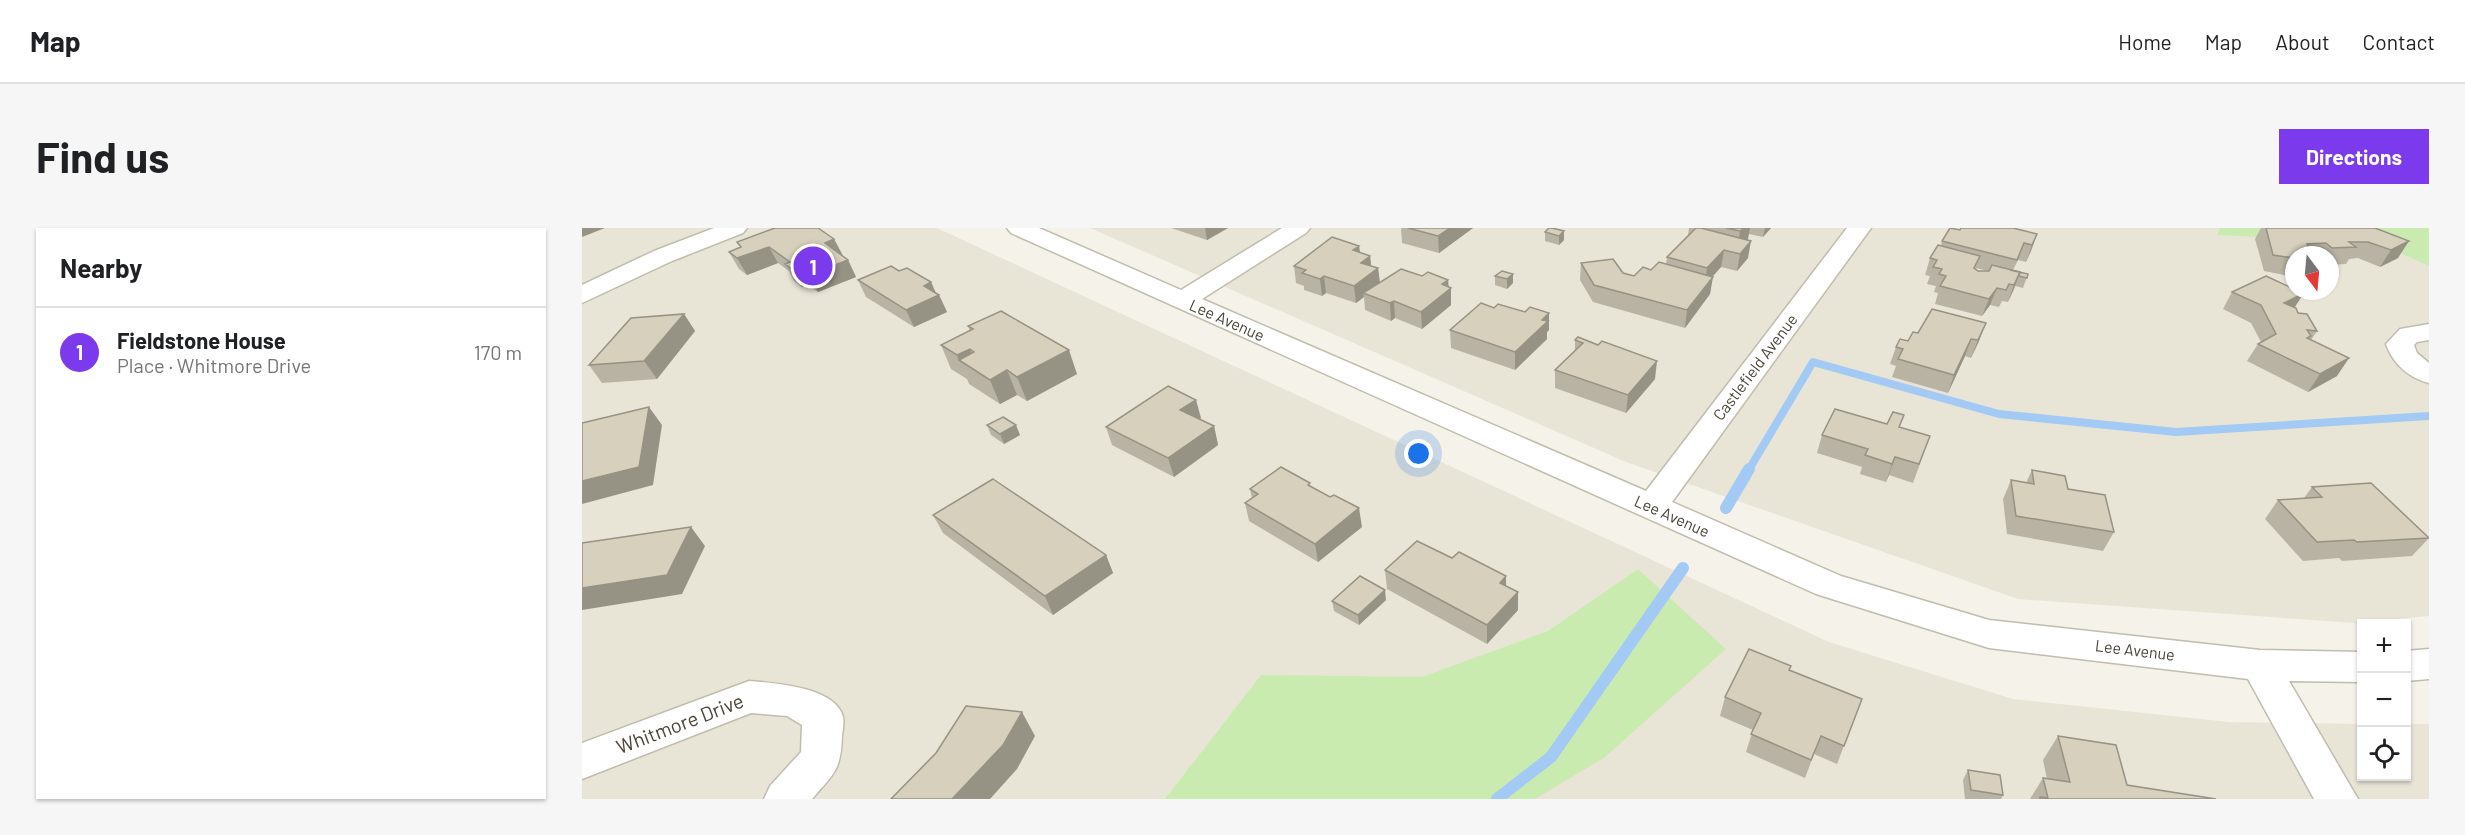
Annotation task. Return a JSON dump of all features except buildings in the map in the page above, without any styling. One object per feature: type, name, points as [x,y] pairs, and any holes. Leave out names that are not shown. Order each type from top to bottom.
[{"type":"street","points":[[582,295],[663,256],[735,228]]},
{"type":"street","name":"Lee Avenue","points":[[1019,228],[1829,585],[1989,634],[2260,665],[2357,668]]},
{"type":"street","points":[[1183,300],[1298,228]]},
{"type":"street","name":"Castlefield Avenue","points":[[1651,507],[1859,228]]},
{"type":"street","points":[[2429,333],[2409,335],[2400,344],[2402,354],[2412,365],[2429,375]]},
{"type":"street","points":[[2411,666],[2429,664]]},
{"type":"street","points":[[2260,665],[2337,799]]},
{"type":"street","name":"Whitmore Drive","points":[[582,761],[749,697],[794,701],[823,717],[821,759],[785,799]]},
{"type":"shaded area","points":[[582,228],[937,228],[1829,642],[2013,699],[2229,722],[2357,724],[2357,781],[2411,781],[2411,724],[2429,724],[2429,799],[582,799]]},
{"type":"shaded area","points":[[1090,228],[2429,228],[2429,616],[2357,619],[2357,623],[2354,623],[2018,599],[1626,462]]},
{"type":"green space","points":[[2220,228],[2429,228],[2429,266],[2376,242],[2217,235]]},
{"type":"green space","points":[[1638,569],[1726,649],[1604,758],[1535,799],[1165,799],[1261,675],[1422,677],[1548,631]]},
{"type":"waterway","points":[[1748,471],[1813,362],[1999,414],[2176,432],[2429,416]]},
{"type":"waterway","points":[[1726,508],[1749,469]]},
{"type":"waterway","points":[[1497,799],[1551,757],[1683,568]]},
{"type":"place","name":"Fieldstone House","points":[[813,266]]}]
